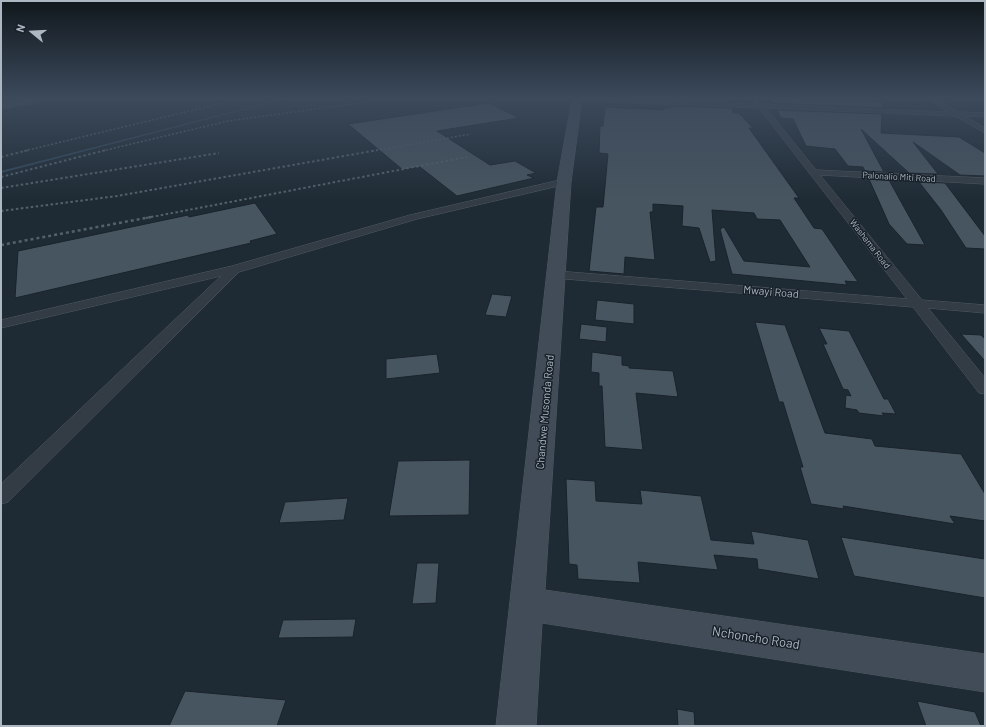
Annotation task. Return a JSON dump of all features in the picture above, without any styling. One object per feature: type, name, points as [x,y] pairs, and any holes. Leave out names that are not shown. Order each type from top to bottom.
[{"type":"street","name":"Chandwe Musonda Road","points":[[516,726],[557,275],[564,182],[572,133]]},
{"type":"street","name":"Washama Road","points":[[782,133],[985,389]]},
{"type":"street","name":"Palonalio Miti Road","points":[[812,172],[985,181]]},
{"type":"street","points":[[1,324],[236,269],[414,217],[564,182]]},
{"type":"street","points":[[1,496],[236,269]]},
{"type":"street","name":"Mwayi Road","points":[[557,275],[985,310]]},
{"type":"street","name":"Nchoncho Road","points":[[527,604],[985,673]]},
{"type":"building","points":[[359,133],[440,133],[490,165],[515,161],[536,173],[527,175],[534,178],[457,196],[420,167],[403,170]]},
{"type":"building","points":[[600,133],[753,133],[799,198],[794,198],[814,228],[822,229],[858,282],[845,281],[847,285],[732,274],[720,229],[724,227],[744,261],[810,267],[780,220],[757,219],[754,213],[712,210],[716,261],[710,262],[699,228],[682,226],[683,206],[653,204],[653,212],[650,212],[655,260],[625,257],[624,274],[589,271],[596,207],[603,207],[608,154],[599,153]]},
{"type":"building","points":[[800,133],[863,133],[884,172],[865,171],[863,167],[848,166],[835,149],[806,146]]},
{"type":"building","points":[[865,133],[959,137],[985,153],[985,176],[960,175],[913,142],[938,174],[909,173]]},
{"type":"building","points":[[869,179],[889,180],[925,245],[907,244],[889,224]]},
{"type":"building","points":[[919,182],[945,183],[985,236],[985,249],[966,248],[941,210]]},
{"type":"building","points":[[255,203],[277,234],[250,241],[251,243],[15,298],[18,251],[188,215],[189,217]]},
{"type":"building","points":[[492,294],[512,296],[506,317],[485,315]]},
{"type":"building","points":[[597,300],[634,304],[634,324],[595,320]]},
{"type":"building","points":[[755,322],[785,325],[825,433],[872,439],[875,446],[961,454],[985,494],[985,521],[950,516],[955,524],[843,506],[844,509],[811,504],[800,467],[803,467],[783,402],[779,402]]},
{"type":"building","points":[[581,324],[607,327],[606,342],[579,339]]},
{"type":"building","points":[[819,328],[849,331],[884,399],[888,399],[896,414],[882,413],[884,416],[859,413],[857,410],[845,408],[846,395],[851,396],[848,390],[843,389],[823,344],[827,344]]},
{"type":"building","points":[[961,334],[981,335],[985,339],[985,361]]},
{"type":"building","points":[[592,352],[622,356],[622,365],[629,366],[629,368],[673,371],[678,397],[636,393],[643,450],[605,447],[602,386],[599,386],[599,373],[591,372]]},
{"type":"building","points":[[437,354],[440,373],[386,379],[386,359]]},
{"type":"building","points":[[470,460],[469,515],[389,516],[398,461]]},
{"type":"building","points":[[566,479],[595,481],[596,501],[642,504],[640,490],[701,496],[711,540],[754,544],[751,531],[808,540],[819,579],[758,569],[757,559],[714,555],[718,570],[638,562],[640,583],[578,579],[577,565],[569,564]]},
{"type":"building","points":[[348,498],[344,520],[279,523],[285,502]]},
{"type":"building","points":[[841,537],[985,559],[985,598],[854,576]]},
{"type":"building","points":[[417,563],[439,563],[436,603],[412,604]]},
{"type":"building","points":[[356,619],[353,637],[278,638],[283,620]]},
{"type":"building","points":[[185,691],[286,700],[277,726],[169,726]]},
{"type":"building","points":[[917,701],[975,712],[981,726],[926,726]]},
{"type":"building","points":[[677,709],[694,712],[695,726],[678,726]]},
{"type":"waterway","points":[[1,172],[152,133]]},
{"type":"railway","points":[[24,151],[99,133]]},
{"type":"railway","points":[[104,151],[178,133]]},
{"type":"railway","points":[[372,151],[471,134]]},
{"type":"railway","points":[[1,157],[29,150]]},
{"type":"railway","points":[[1,211],[117,196],[378,150]]},
{"type":"railway","points":[[1,177],[104,151]]},
{"type":"railway","points":[[1,188],[219,153]]},
{"type":"railway","points":[[146,218],[467,157]]},
{"type":"railway","points":[[1,245],[151,217]]}]
